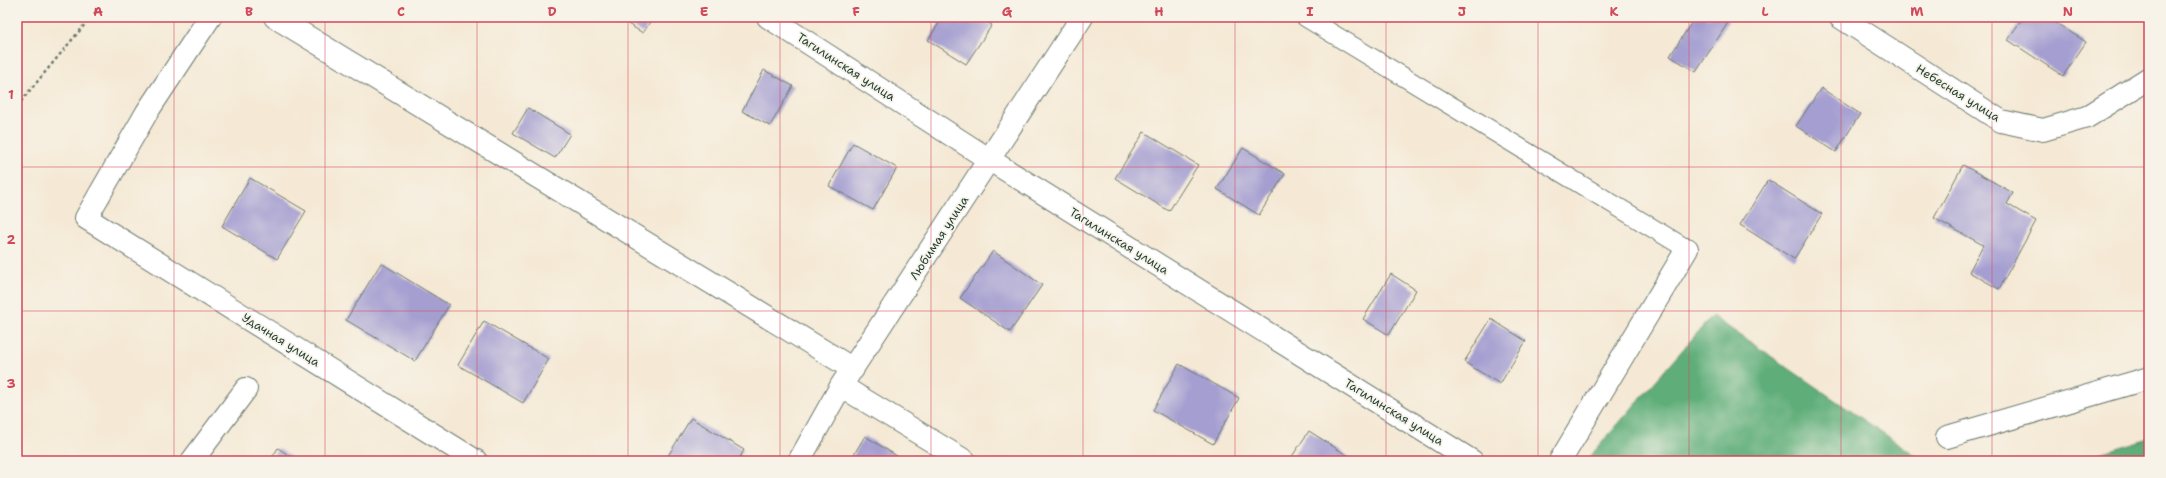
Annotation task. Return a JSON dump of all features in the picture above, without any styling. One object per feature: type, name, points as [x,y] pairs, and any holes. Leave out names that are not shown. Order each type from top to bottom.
[{"type":"street","name":"Удачная улица","points":[[210,17],[147,112],[86,218],[476,461]]},
{"type":"street","points":[[275,17],[847,377],[965,461]]},
{"type":"street","name":"Тагилинская улица","points":[[768,17],[990,160],[1472,461]]},
{"type":"street","name":"Любимая улица","points":[[799,461],[847,377],[1082,17]]},
{"type":"street","name":"Небесная улица","points":[[1840,17],[2001,121],[2043,130],[2087,117],[2149,78]]},
{"type":"street","points":[[1560,461],[1687,249]]},
{"type":"street","points":[[1947,437],[2149,378]]},
{"type":"street","points":[[192,461],[246,389]]},
{"type":"lane","points":[[1305,17],[1687,249]]},
{"type":"path","points":[[17,106],[91,17]]},
{"type":"green space","points":[[1712,316],[1924,461],[1586,461]]},
{"type":"green space","points":[[2149,438],[2149,461],[2073,461]]},
{"type":"building","points":[[616,17],[653,17],[643,33]]},
{"type":"building","points":[[943,17],[979,17],[992,25],[966,64],[928,40]]},
{"type":"building","points":[[1695,17],[1722,17],[1729,21],[1696,72],[1670,56]]},
{"type":"building","points":[[2023,17],[2047,17],[2086,42],[2063,76],[2008,40]]},
{"type":"building","points":[[764,70],[793,86],[770,126],[742,111]]},
{"type":"building","points":[[1821,88],[1860,114],[1836,152],[1796,126]]},
{"type":"building","points":[[528,108],[570,134],[555,158],[513,133]]},
{"type":"building","points":[[1144,132],[1198,165],[1169,211],[1115,178]]},
{"type":"building","points":[[853,143],[897,168],[873,210],[829,186]]},
{"type":"building","points":[[1243,148],[1285,174],[1259,215],[1217,189]]},
{"type":"building","points":[[1963,165],[2013,193],[2007,204],[2036,221],[1999,289],[1969,272],[1983,245],[1934,218]]},
{"type":"building","points":[[250,178],[306,211],[277,259],[222,226]]},
{"type":"building","points":[[1768,180],[1822,214],[1794,259],[1740,225]]},
{"type":"building","points":[[993,251],[1042,285],[1010,332],[960,298]]},
{"type":"building","points":[[381,263],[449,305],[415,361],[346,320]]},
{"type":"building","points":[[1391,274],[1416,290],[1389,335],[1363,319]]},
{"type":"building","points":[[1491,319],[1526,341],[1500,384],[1464,362]]},
{"type":"building","points":[[484,321],[549,359],[523,403],[458,365]]},
{"type":"building","points":[[1179,364],[1239,398],[1213,444],[1153,410]]},
{"type":"building","points":[[691,418],[744,450],[738,461],[665,461]]},
{"type":"building","points":[[1309,431],[1356,461],[1289,461]]},
{"type":"building","points":[[865,436],[905,461],[850,461]]},
{"type":"building","points":[[278,448],[297,461],[270,461]]}]
